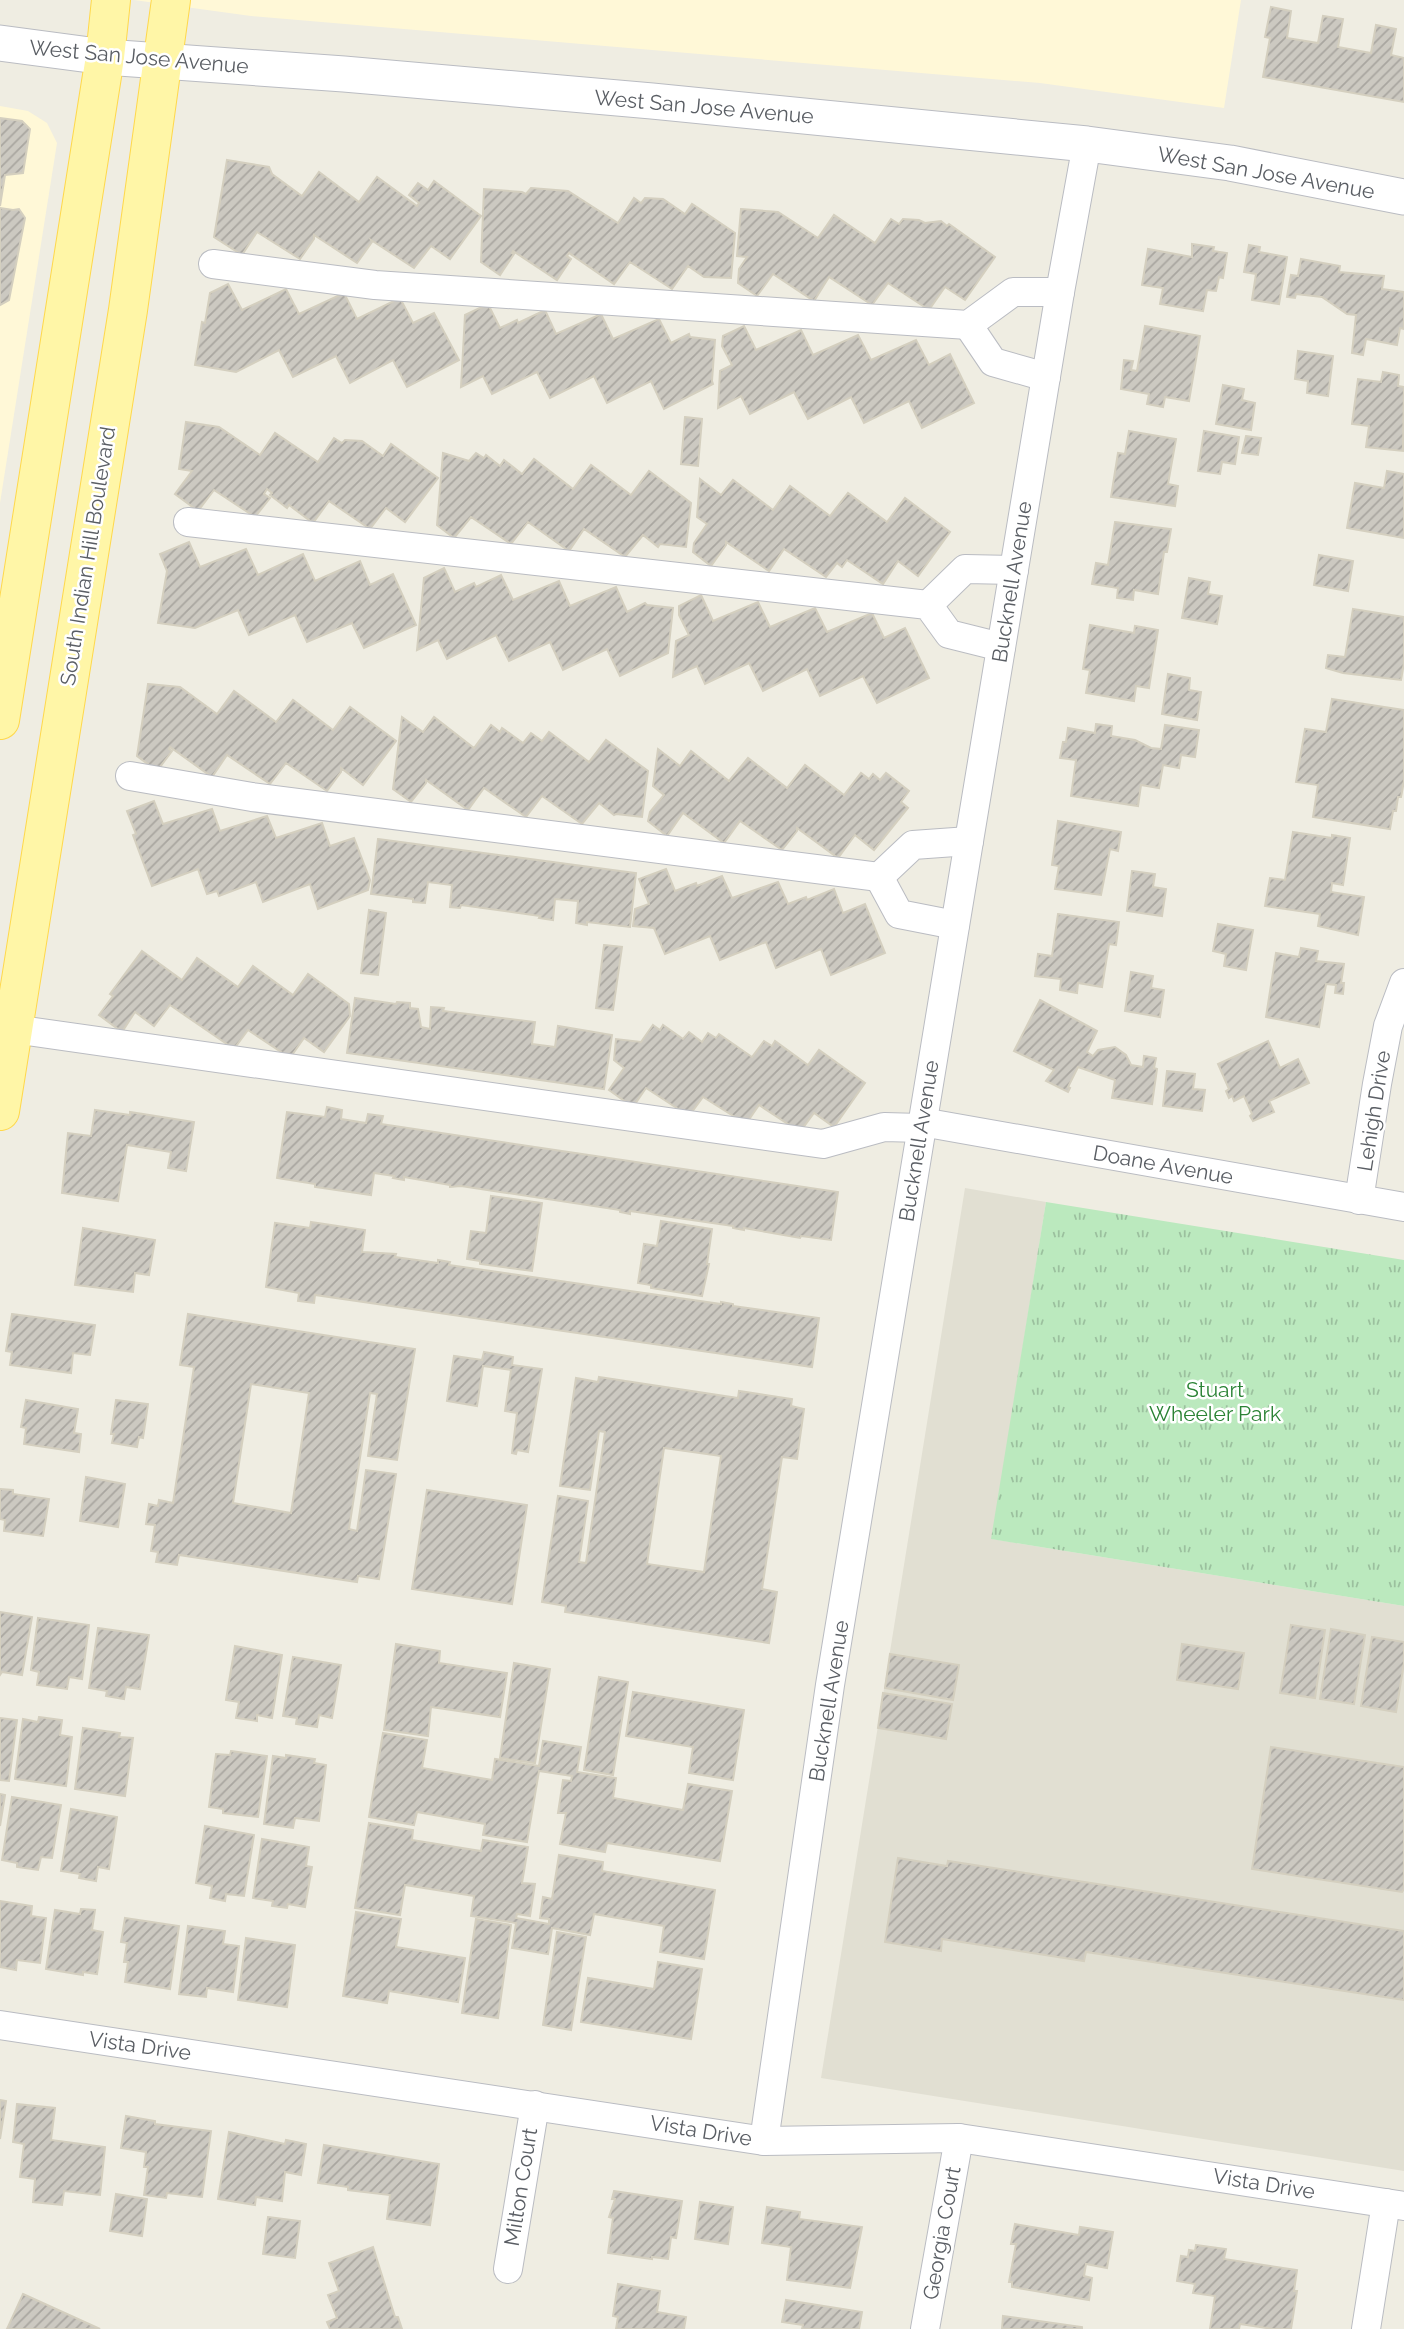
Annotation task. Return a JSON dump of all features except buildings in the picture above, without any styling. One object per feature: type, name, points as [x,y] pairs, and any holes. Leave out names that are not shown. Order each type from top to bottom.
[{"type":"main road","points":[[0,720],[111,0]]},
{"type":"main road","name":"South Indian Hill Boulevard","points":[[0,1111],[126,323],[171,0]]},
{"type":"street","name":"West San Jose Avenue","points":[[0,43],[104,57],[638,100],[1087,144],[1230,163],[1404,197]]},
{"type":"street","name":"Bucknell Avenue","points":[[764,2141],[830,1685],[968,841],[1087,144]]},
{"type":"street","points":[[213,264],[375,285],[968,325],[1013,292],[1060,292]]},
{"type":"street","points":[[968,325],[993,362],[1046,377]]},
{"type":"street","points":[[188,522],[928,605],[949,634],[1001,647]]},
{"type":"street","points":[[928,605],[965,569],[1014,569]]},
{"type":"street","points":[[130,776],[252,797],[879,877]]},
{"type":"street","points":[[879,877],[913,845],[968,841]]},
{"type":"street","points":[[879,877],[899,914],[955,925]]},
{"type":"street","name":"Lehigh Drive","points":[[1359,1200],[1388,1026],[1404,983]]},
{"type":"street","name":"Doane Avenue","points":[[13,1029],[823,1144],[884,1127],[922,1125],[1404,1207]]},
{"type":"street","name":"Vista Drive","points":[[0,2025],[764,2141],[959,2138],[1395,2204]]},
{"type":"street","name":"Milton Court","points":[[508,2269],[535,2105]]},
{"type":"street","name":"Georgia Court","points":[[925,2329],[959,2138]]},
{"type":"street","points":[[1366,2329],[1395,2204]]},
{"type":"shaded area","points":[[134,0],[1241,0],[1224,108],[1040,83],[251,16]]},
{"type":"shaded area","points":[[0,106],[28,111],[47,123],[57,143],[0,503]]},
{"type":"shaded area","points":[[965,1188],[1046,1202],[992,1539],[1404,1606],[1404,2171],[821,2078]]},
{"type":"green space","name":"Stuart Wheeler Park","points":[[1046,1202],[1404,1260],[1404,1606],[991,1539]]}]
